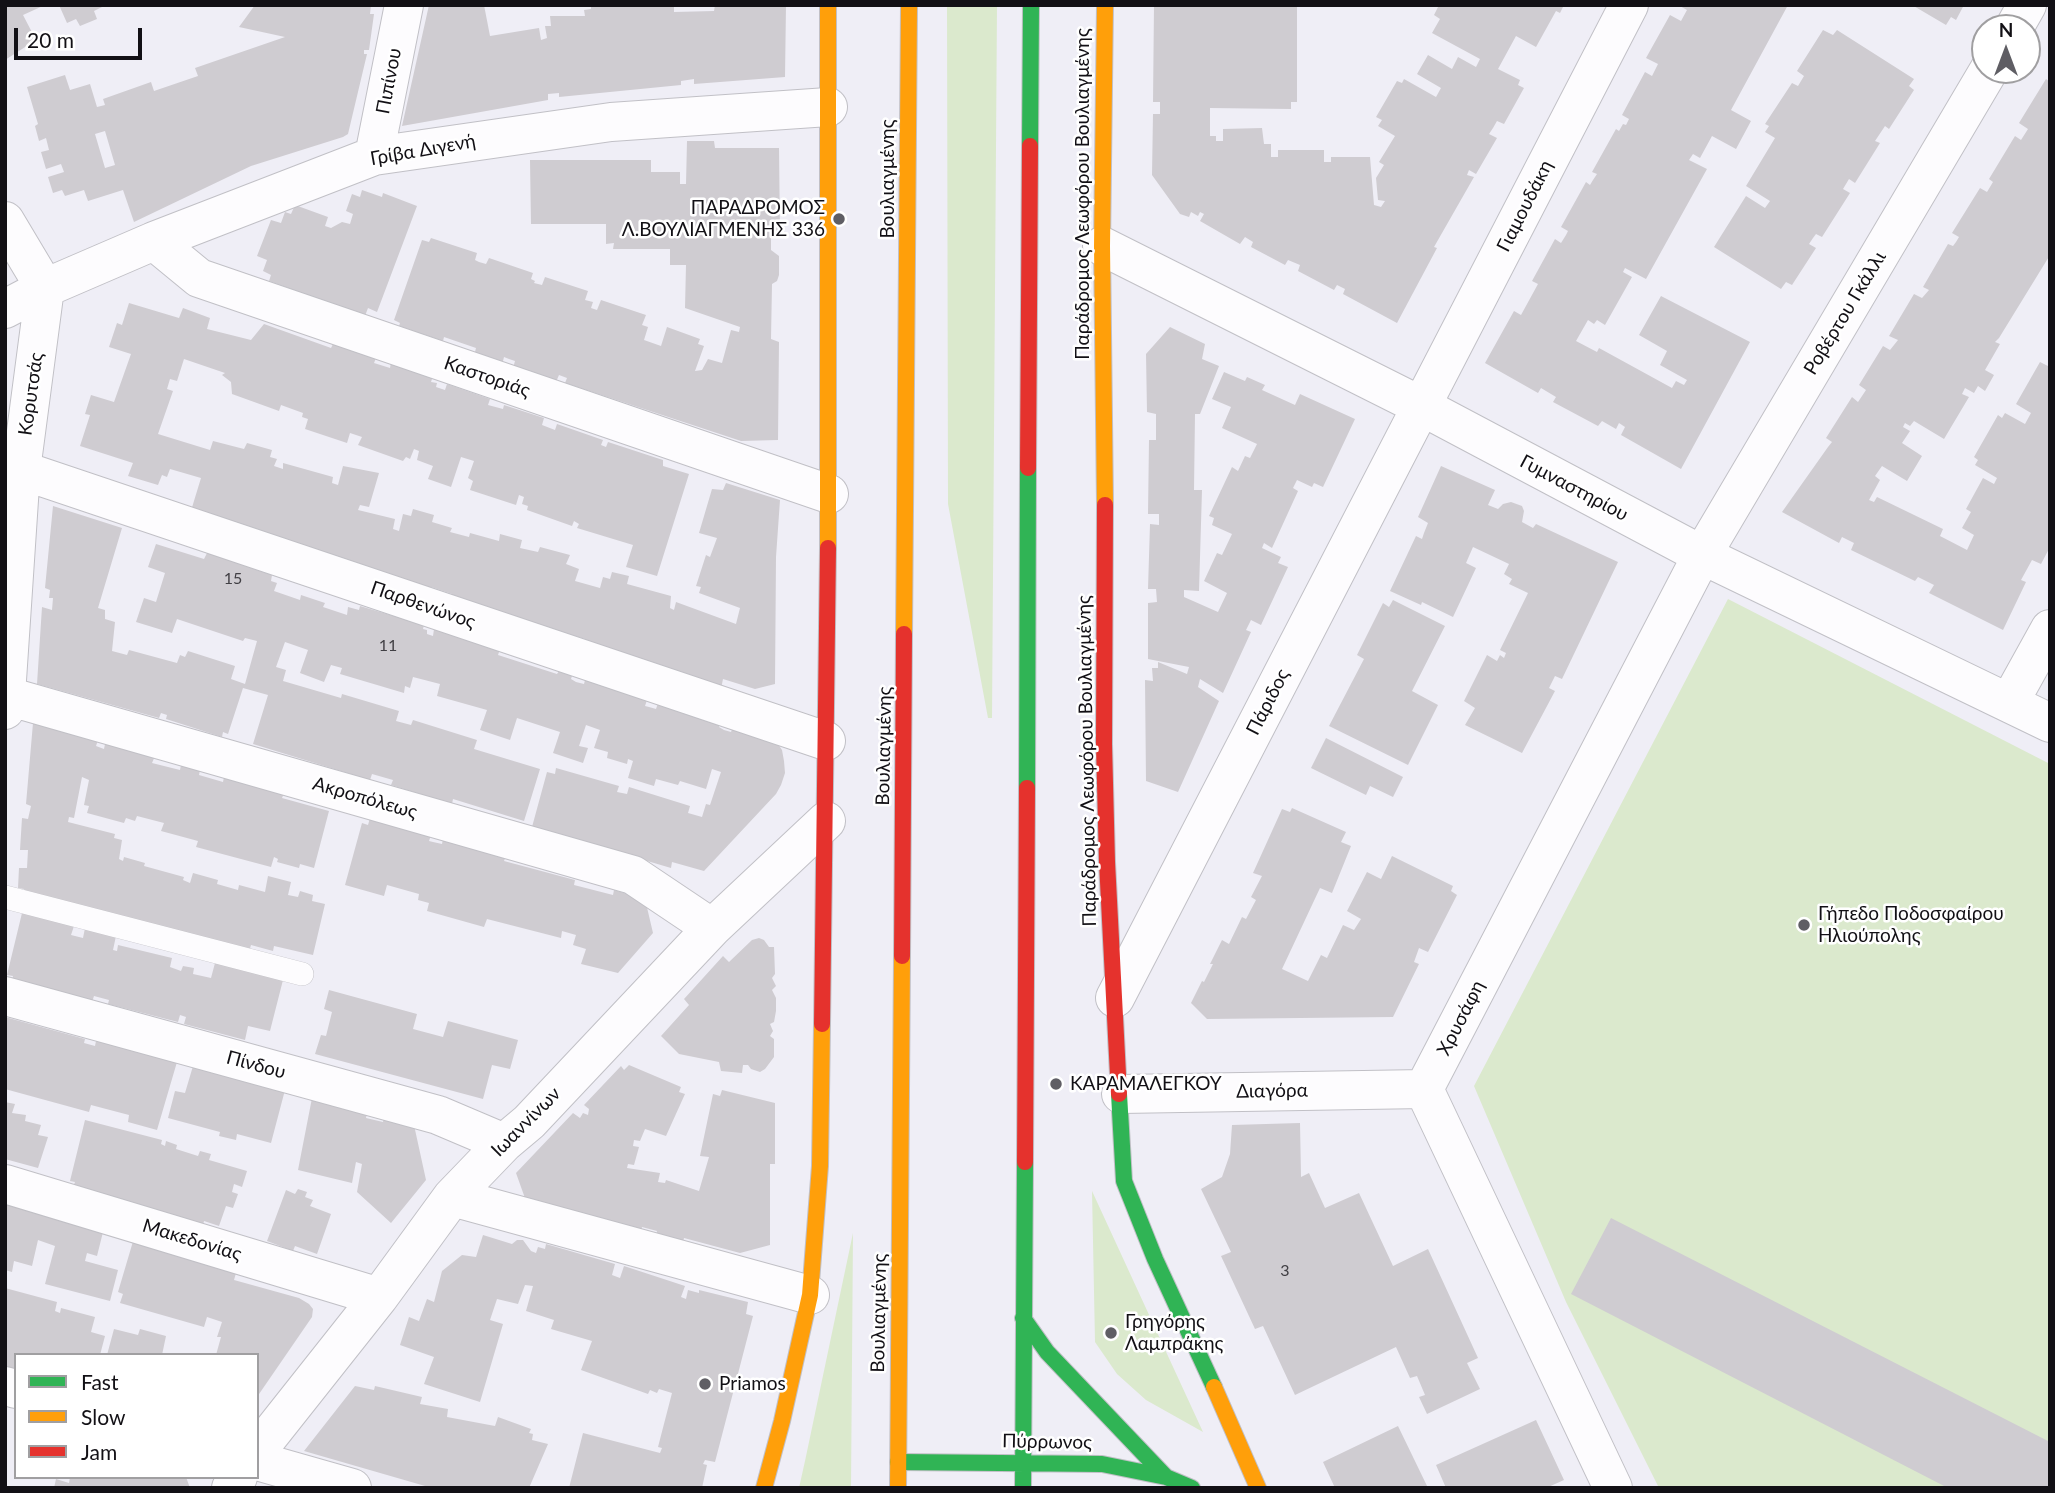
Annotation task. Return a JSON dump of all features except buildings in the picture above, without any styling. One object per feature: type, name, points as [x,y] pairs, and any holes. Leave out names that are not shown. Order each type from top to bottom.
[{"type":"street","name":"Πιπίνου","points":[[374,156],[404,5]]},
{"type":"street","points":[[764,1488],[810,1295],[820,1166],[830,494],[828,5]]},
{"type":"street","name":"Βουλιαγμένης","points":[[898,1488],[909,5]]},
{"type":"street","points":[[1024,1488],[1031,5]]},
{"type":"street","name":"Παράδρομος Λεωφόρου Βουλιαγμένης","points":[[1105,5],[1101,246],[1105,468],[1104,744],[1107,862],[1124,1181],[1141,1228],[1238,1436],[1258,1488]]},
{"type":"street","name":"Γιαμουδάκη","points":[[1420,407],[1629,5]]},
{"type":"street","name":"Ροβέρτου Γκάλλι","points":[[1702,555],[1981,84]]},
{"type":"street","name":"Γρίβα Διγενή","points":[[5,309],[44,288],[154,241],[374,156],[611,121],[828,107]]},
{"type":"street","points":[[5,221],[44,288]]},
{"type":"street","name":"Καστοριάς","points":[[154,241],[199,278],[830,494]]},
{"type":"street","name":"Γυμναστηρίου","points":[[1101,246],[1420,407],[1702,555],[2050,723]]},
{"type":"street","name":"Κορυτσάς","points":[[6,703],[20,470],[44,288]]},
{"type":"street","name":"Πάριδος","points":[[1115,998],[1420,407]]},
{"type":"street","name":"Παρθενώνος","points":[[20,470],[826,741]]},
{"type":"street","name":"Χρυσάφη","points":[[1424,1088],[1702,555]]},
{"type":"street","points":[[2009,703],[2050,629]]},
{"type":"street","name":"Ακροπόλεως","points":[[6,703],[633,875],[712,928]]},
{"type":"street","name":"Ιωαννίνων","points":[[259,1448],[379,1297],[452,1197],[504,1143],[529,1122],[712,928],[825,821]]},
{"type":"street","name":"Πίνδου","points":[[5,996],[438,1115],[504,1143]]},
{"type":"street","points":[[1424,1088],[1613,1488]]},
{"type":"street","name":"Διαγόρα","points":[[1121,1094],[1424,1088]]},
{"type":"street","name":"Μακεδονίας","points":[[5,1184],[379,1297]]},
{"type":"street","points":[[452,1197],[810,1295]]},
{"type":"street","points":[[1023,1318],[1047,1352],[1166,1477]]},
{"type":"street","points":[[259,1462],[352,1488]]},
{"type":"street","name":"Πύρρωνος","points":[[898,1462],[1101,1464],[1166,1477],[1192,1488]]},
{"type":"street","points":[[1024,1462],[1038,1488]]},
{"type":"lane","points":[[5,897],[302,974]]},
{"type":"green space","points":[[947,5],[997,5],[992,718],[988,718],[948,504]]},
{"type":"green space","name":"Γήπεδο Ποδοσφαίρου Ηλιούπολης","points":[[1728,599],[2050,764],[2050,1488],[1659,1488],[1566,1302],[1474,1086]]},
{"type":"green space","points":[[1092,1191],[1203,1432],[1146,1400],[1117,1374],[1095,1342]]},
{"type":"green space","points":[[853,1233],[851,1488],[799,1488],[805,1461]]},
{"type":"traffic: fast","points":[[1030,146],[1031,5]]},
{"type":"traffic: fast","points":[[1027,788],[1028,468]]},
{"type":"traffic: fast","points":[[1119,1094],[1124,1181],[1155,1259],[1214,1387]]},
{"type":"traffic: fast","points":[[1023,1488],[1025,1162]]},
{"type":"traffic: fast","points":[[1023,1318],[1047,1352],[1166,1477]]},
{"type":"traffic: fast","points":[[898,1462],[1102,1464],[1166,1477],[1192,1488]]},
{"type":"traffic: slow","points":[[828,5],[828,548]]},
{"type":"traffic: slow","points":[[904,634],[909,5]]},
{"type":"traffic: slow","points":[[1105,5],[1102,246],[1105,505]]},
{"type":"traffic: slow","points":[[898,1488],[902,956]]},
{"type":"traffic: slow","points":[[764,1488],[810,1295],[820,1166],[822,1024]]},
{"type":"traffic: slow","points":[[1214,1387],[1258,1488]]},
{"type":"traffic: jam","points":[[1028,468],[1030,146]]},
{"type":"traffic: jam","points":[[1105,505],[1104,744],[1119,1094]]},
{"type":"traffic: jam","points":[[822,1024],[828,548]]},
{"type":"traffic: jam","points":[[902,956],[904,634]]},
{"type":"traffic: jam","points":[[1025,1162],[1027,788]]},
{"type":"place","name":"ΠΑΡΑΔΡΟΜΟΣ Λ.ΒΟΥΛΙΑΓΜΕΝΗΣ 336","points":[[839,219]]},
{"type":"place","name":"Γήπεδο Ποδοσφαίρου Ηλιούπολης","points":[[1804,925]]},
{"type":"place","name":"ΚΑΡΑΜΑΛΕΓΚΟΥ","points":[[1056,1084]]},
{"type":"place","name":"Γρηγόρης Λαμπράκης","points":[[1111,1333]]},
{"type":"place","name":"Priamos","points":[[705,1384]]}]
